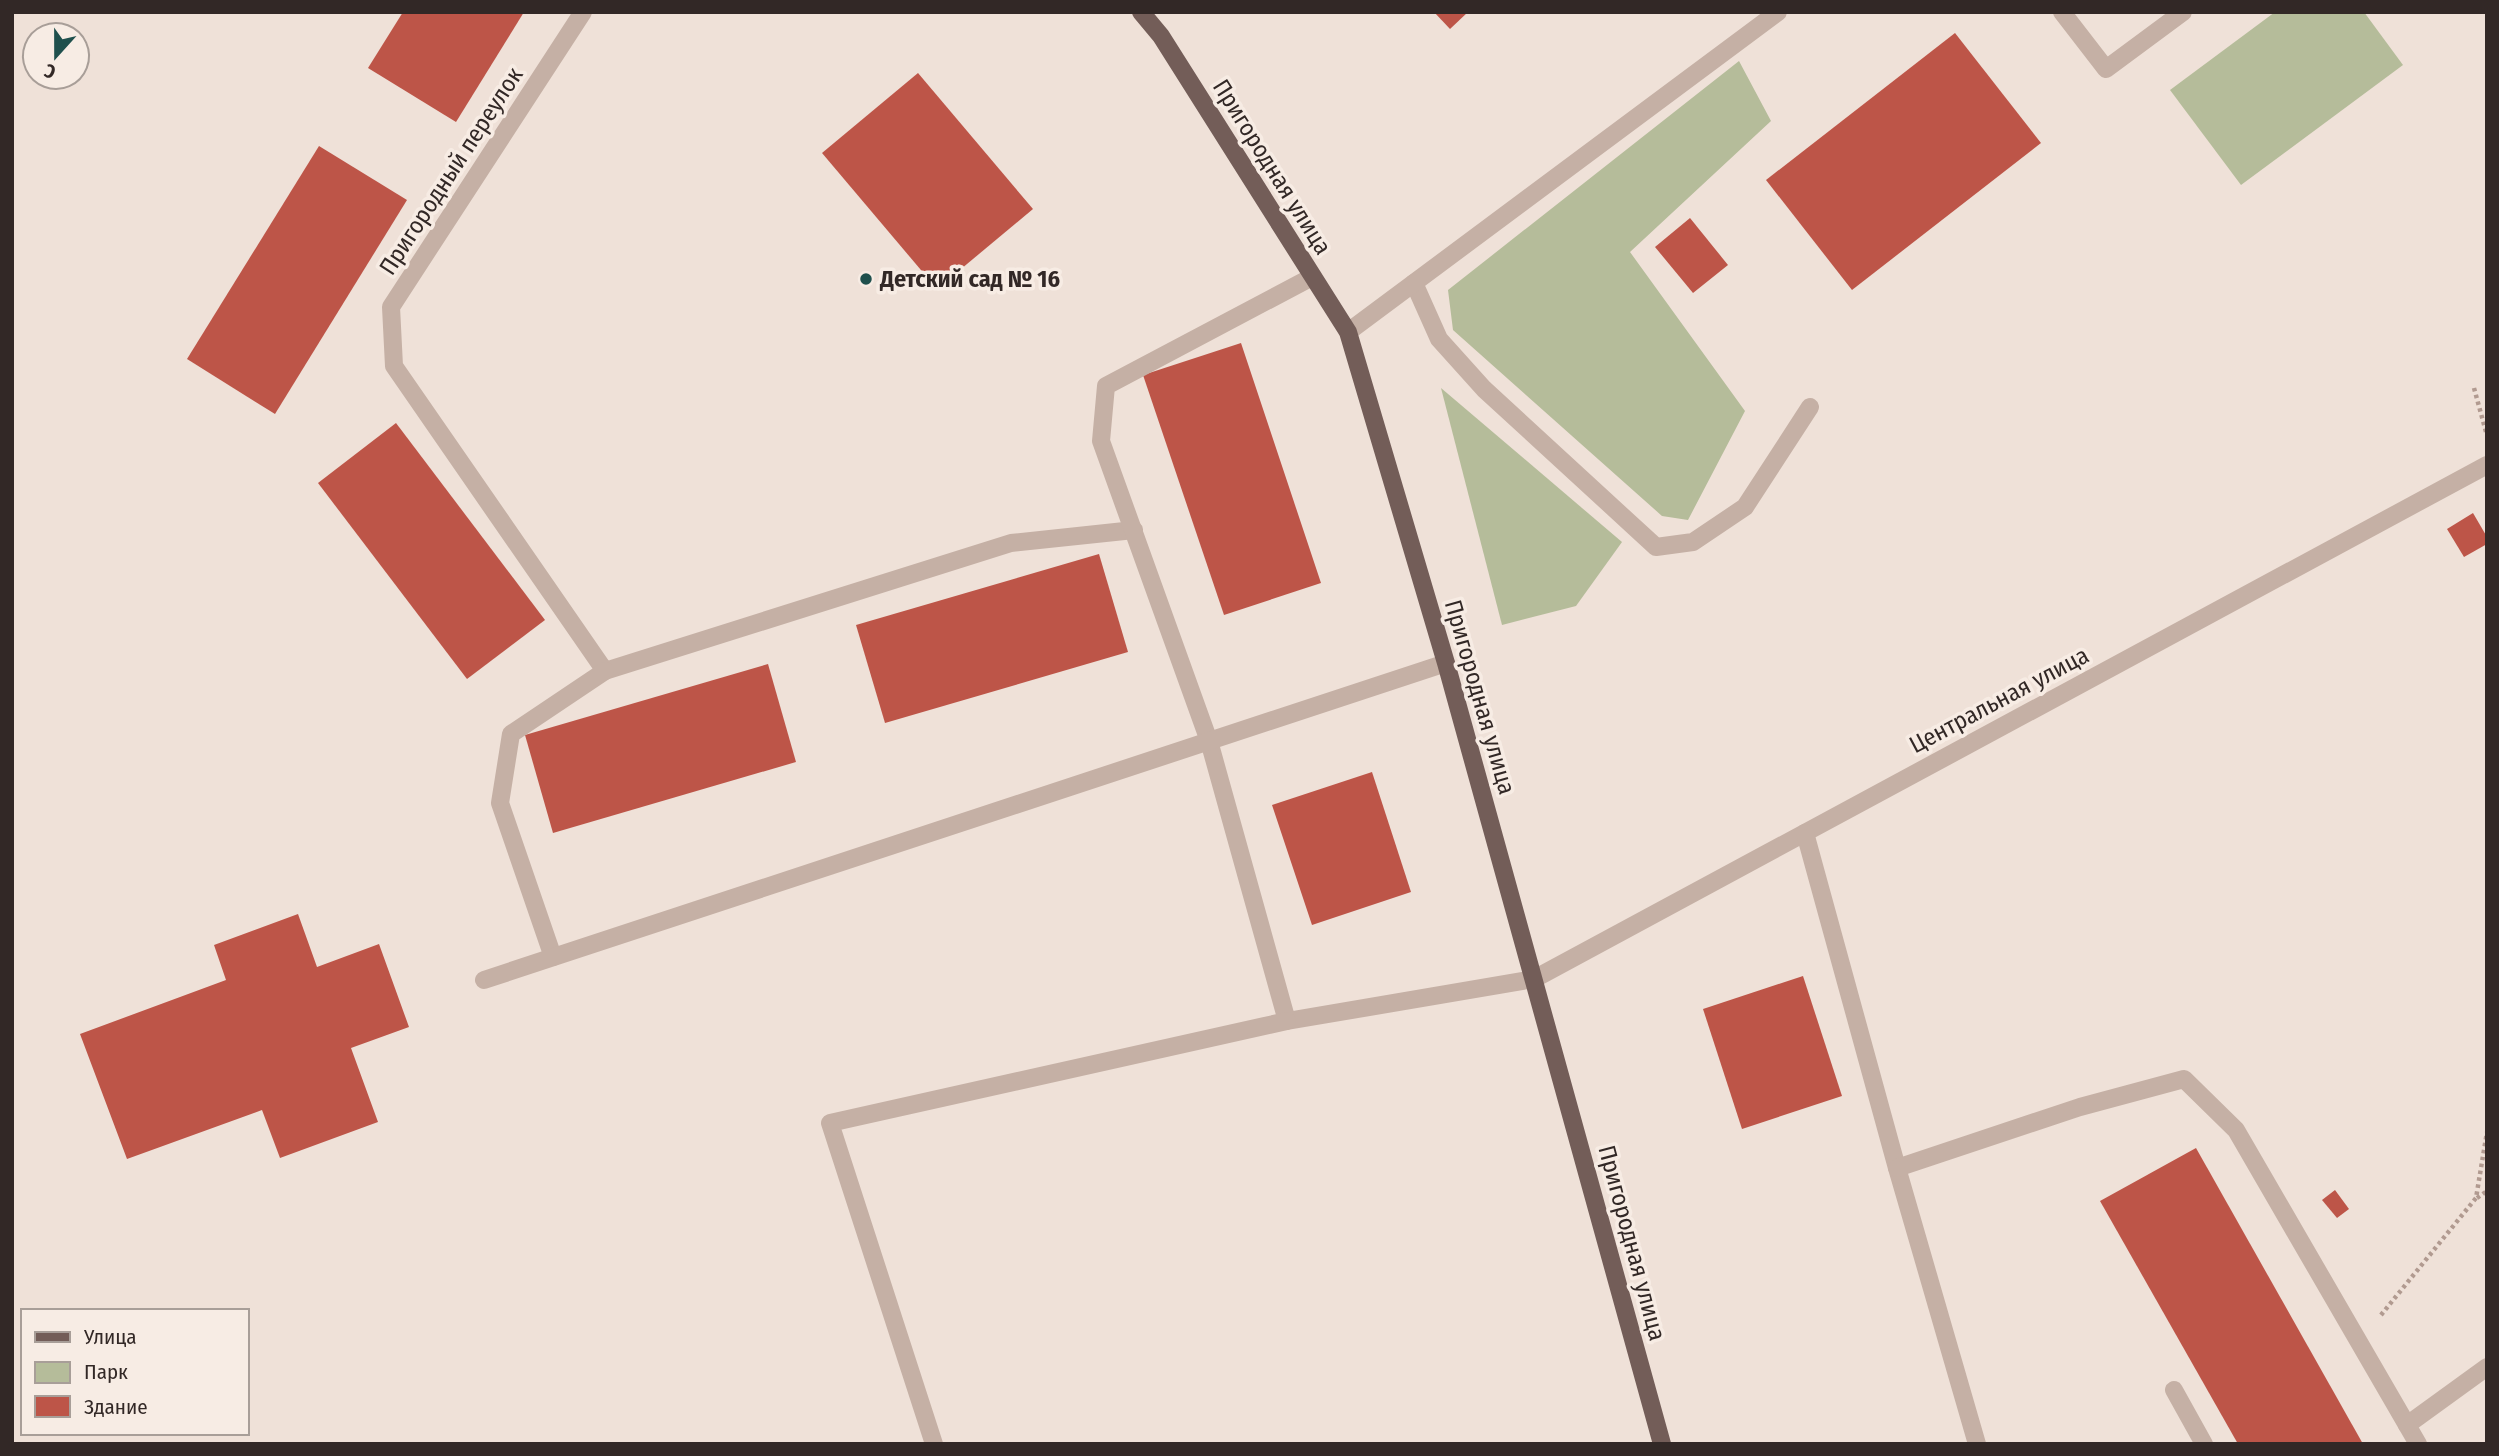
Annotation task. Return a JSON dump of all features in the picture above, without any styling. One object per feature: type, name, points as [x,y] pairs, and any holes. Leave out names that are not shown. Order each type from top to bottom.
[{"type":"main road","name":"Пригородная улица","points":[[1141,12],[1161,36],[1348,332],[1446,663],[1662,1444]]},
{"type":"street","name":"Пригородный переулок","points":[[583,12],[391,307],[394,366],[605,671]]},
{"type":"street","points":[[1348,332],[1778,12]]},
{"type":"street","points":[[2062,12],[2106,69],[2183,12]]},
{"type":"street","points":[[1287,1021],[1209,741],[1101,441],[1106,386],[1312,277]]},
{"type":"street","points":[[1414,283],[1439,339],[1484,389],[1656,547],[1693,542],[1745,507],[1810,407]]},
{"type":"street","name":"Центральная улица","points":[[934,1444],[830,1123],[1287,1021],[1535,979],[2487,465]]},
{"type":"street","points":[[553,957],[500,803],[511,734],[605,671],[1011,542],[1133,530]]},
{"type":"street","points":[[484,980],[1446,663]]},
{"type":"street","points":[[1805,833],[1897,1168],[1978,1444]]},
{"type":"street","points":[[1897,1168],[2080,1107],[2184,1079],[2236,1130],[2418,1444]]},
{"type":"street","points":[[2407,1425],[2487,1367]]},
{"type":"street","points":[[2174,1390],[2204,1444]]},
{"type":"path","points":[[2474,388],[2487,436]]},
{"type":"path","points":[[2476,1199],[2487,1132]]},
{"type":"path","points":[[2380,1316],[2476,1199],[2487,1191]]},
{"type":"green space","points":[[2275,12],[2364,12],[2403,65],[2241,185],[2170,90]]},
{"type":"green space","points":[[1739,61],[1771,121],[1630,252],[1745,411],[1688,520],[1662,516],[1453,330],[1448,290]]},
{"type":"green space","points":[[1441,388],[1622,542],[1576,606],[1502,625]]},
{"type":"building","points":[[403,12],[524,12],[456,122],[368,68]]},
{"type":"building","points":[[1434,12],[1468,12],[1450,29]]},
{"type":"building","points":[[1955,33],[2041,143],[1852,290],[1766,180]]},
{"type":"building","points":[[918,73],[1033,209],[937,289],[822,153]]},
{"type":"building","points":[[319,146],[407,200],[275,414],[187,359]]},
{"type":"building","points":[[1690,218],[1728,265],[1693,293],[1655,247]]},
{"type":"building","points":[[1241,343],[1321,583],[1224,615],[1143,375]]},
{"type":"building","points":[[396,423],[545,620],[467,679],[318,483]]},
{"type":"building","points":[[2473,513],[2487,537],[2487,544],[2464,557],[2447,529]]},
{"type":"building","points":[[1099,554],[1128,652],[885,723],[856,625]]},
{"type":"building","points":[[768,664],[796,762],[553,833],[525,735]]},
{"type":"building","points":[[1372,772],[1411,892],[1312,925],[1272,805]]},
{"type":"building","points":[[298,914],[317,967],[379,944],[409,1027],[351,1048],[378,1122],[280,1158],[262,1110],[127,1159],[80,1034],[226,980],[214,945]]},
{"type":"building","points":[[1803,976],[1842,1096],[1742,1129],[1703,1009]]},
{"type":"building","points":[[2196,1148],[2363,1444],[2238,1444],[2100,1201]]},
{"type":"building","points":[[2335,1190],[2349,1209],[2337,1218],[2322,1200]]},
{"type":"place","name":"Детский сад № 16","points":[[866,279]]}]
